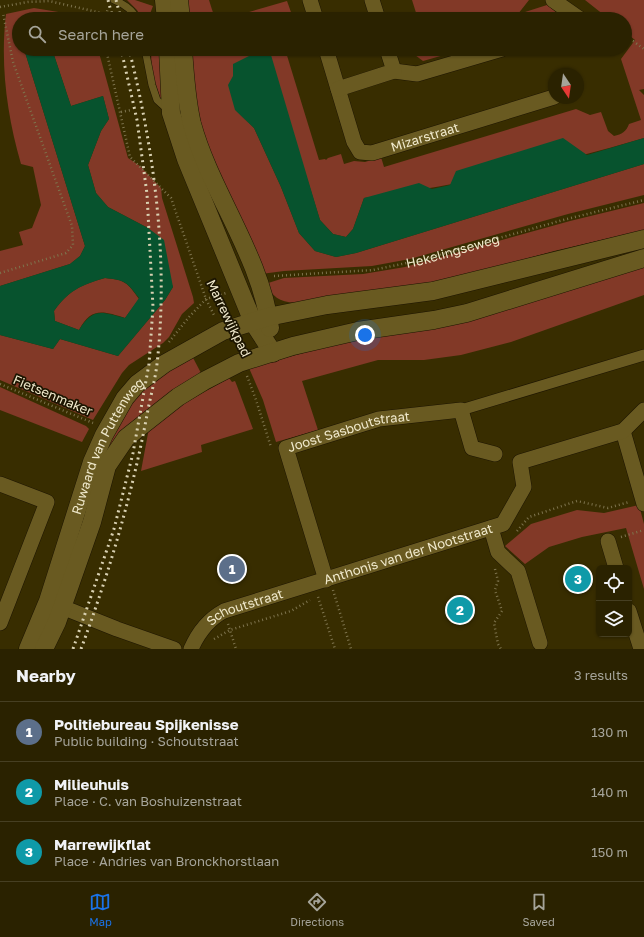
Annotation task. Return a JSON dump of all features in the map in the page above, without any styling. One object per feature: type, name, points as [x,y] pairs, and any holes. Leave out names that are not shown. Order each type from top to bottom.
[{"type":"street","points":[[310,0],[314,12]]},
{"type":"street","points":[[372,0],[376,12]]},
{"type":"street","points":[[553,0],[570,12]]},
{"type":"street","points":[[168,56],[171,113],[186,159],[200,197],[261,320],[273,353],[358,331],[434,320],[468,312],[644,258]]},
{"type":"street","points":[[183,56],[186,96],[192,125],[258,282],[261,320]]},
{"type":"street","name":"Mizarstraat","points":[[328,56],[354,142],[360,152],[372,152],[548,100]]},
{"type":"street","points":[[389,56],[394,71]]},
{"type":"street","points":[[338,89],[394,71],[417,74],[478,56]]},
{"type":"street","points":[[261,320],[327,305],[433,291],[644,238]]},
{"type":"street","name":"Ruwaard van Puttenweg","points":[[44,649],[92,462],[104,435],[125,398],[137,384],[164,364],[223,331],[261,320]]},
{"type":"street","name":"Ruwaard van Puttenweg","points":[[28,649],[55,604],[92,522],[99,491],[107,466],[126,438],[178,398],[239,363],[273,353]]},
{"type":"street","points":[[644,355],[461,410],[472,448],[520,462],[623,431],[644,410]]},
{"type":"street","name":"Joost Sasboutstraat","points":[[322,587],[286,448],[379,419],[461,410]]},
{"type":"street","points":[[623,431],[643,501]]},
{"type":"street","points":[[520,462],[524,487],[496,530],[498,552],[518,571],[540,643]]},
{"type":"street","points":[[0,484],[47,502],[0,623]]},
{"type":"street","name":"Anthonis van der Nootstraat","points":[[322,587],[496,530]]},
{"type":"street","points":[[608,542],[615,565]]},
{"type":"street","name":"Schoutstraat","points":[[191,649],[196,638],[214,616],[224,611],[322,587]]},
{"type":"street","points":[[55,604],[174,649]]},
{"type":"street","points":[[632,620],[641,649]]},
{"type":"lane","points":[[114,0],[122,3],[134,12]]},
{"type":"lane","points":[[146,56],[152,85],[157,100],[171,113]]},
{"type":"path","points":[[0,7],[28,2],[49,1],[97,12]]},
{"type":"path","points":[[0,274],[66,253],[73,245],[72,226],[13,62],[3,13]]},
{"type":"path","points":[[632,41],[644,49]]},
{"type":"path","name":"Marrewijkpad","points":[[108,56],[130,156],[171,198],[206,300],[223,331]]},
{"type":"path","points":[[121,112],[131,110]]},
{"type":"path","name":"Hekelingseweg","points":[[258,282],[278,275],[373,270],[421,260],[563,220],[644,200]]},
{"type":"path","name":"Marrewijkpad","points":[[239,363],[256,400],[273,453]]},
{"type":"path","name":"Fietsenmaker","points":[[0,384],[98,426]]},
{"type":"path","points":[[496,530],[515,533],[529,517],[577,501],[608,508],[643,501]]},
{"type":"path","points":[[608,542],[644,530]]},
{"type":"path","points":[[494,568],[498,581],[496,590],[502,611],[494,623],[498,644],[501,649]]},
{"type":"path","points":[[322,587],[338,608],[351,649]]},
{"type":"path","points":[[211,641],[230,630],[291,611],[322,587]]},
{"type":"path","points":[[322,587],[334,649]]},
{"type":"path","points":[[224,611],[236,649]]},
{"type":"shaded area","points":[[127,0],[135,0],[153,6],[151,12],[138,12]]},
{"type":"shaded area","points":[[185,0],[209,0],[213,12],[184,12]]},
{"type":"shaded area","points":[[412,0],[529,0],[520,12],[416,12]]},
{"type":"shaded area","points":[[585,0],[644,0],[644,89],[639,90],[644,95],[644,138],[505,174],[364,198],[353,229],[346,237],[333,234],[320,220],[306,175],[235,110],[254,128],[281,187],[299,233],[315,251],[336,257],[356,253],[644,164],[644,195],[568,214],[410,259],[372,266],[284,271],[261,274],[205,144],[187,56],[287,56],[319,160],[326,160],[341,154],[344,164],[354,161],[365,162],[381,157],[384,167],[576,109],[590,115],[601,112],[608,131],[614,136],[627,129],[629,124],[641,120],[621,59],[623,56],[632,56],[632,44],[635,40],[632,38],[632,12],[600,12]]},
{"type":"shaded area","points":[[287,1],[291,12],[249,12]]},
{"type":"shaded area","points":[[547,5],[556,12],[525,12]]},
{"type":"shaded area","points":[[34,8],[58,12],[15,12]]},
{"type":"shaded area","points":[[12,13],[12,56],[26,56],[85,246],[80,256],[70,264],[0,286],[0,251],[23,245],[19,232],[32,228],[41,205],[33,167],[21,164],[12,127],[4,71],[4,33],[6,14]]},
{"type":"shaded area","points":[[26,56],[54,56],[71,106],[103,96],[109,119],[101,131],[88,165],[96,193],[108,207],[148,228],[164,240],[173,287],[165,300],[118,356],[60,339],[53,349],[0,335],[0,286],[70,264],[80,256],[85,246]],"holes":[[[105,278],[121,281],[128,285],[139,298],[125,318],[99,313],[89,318],[79,330],[55,321],[54,311],[59,304],[64,298],[82,286]]]},
{"type":"shaded area","points":[[54,56],[100,56],[128,158],[140,166],[161,188],[162,198],[194,303],[182,314],[169,337],[163,343],[129,365],[122,373],[93,420],[0,380],[0,335],[53,349],[60,339],[118,356],[165,300],[173,287],[148,228],[108,207],[96,193],[88,165],[101,131],[109,119],[103,96],[71,106]]},
{"type":"shaded area","points":[[151,56],[165,56],[168,95],[161,100],[155,81]]},
{"type":"shaded area","points":[[249,56],[271,56],[320,220],[333,234],[346,237],[353,229],[364,198],[419,183],[432,189],[450,185],[456,171],[563,138],[587,155],[644,138],[644,164],[356,253],[336,257],[315,251],[299,233],[281,187],[254,128],[235,110],[228,85],[233,76],[233,64]]},
{"type":"shaded area","points":[[416,56],[440,56],[423,61]]},
{"type":"shaded area","points":[[644,203],[644,230],[554,251],[442,282],[299,303],[287,302],[279,299],[265,284],[284,278],[363,274],[405,267],[570,221]]},
{"type":"shaded area","points":[[644,266],[644,295],[511,342],[461,355],[424,360],[378,360],[302,381],[318,430],[276,442],[263,400],[249,368],[336,344]]},
{"type":"shaded area","points":[[105,278],[125,283],[139,299],[125,318],[104,313],[93,314],[88,317],[79,330],[55,321],[54,311],[70,293],[89,283]]},
{"type":"shaded area","points":[[190,352],[202,375],[106,452],[116,422],[134,394]]},
{"type":"shaded area","points":[[229,378],[232,382],[235,381],[253,429],[201,445],[202,452],[141,471],[149,428],[180,406]]},
{"type":"shaded area","points":[[0,387],[86,426],[89,429],[82,442],[0,410]]},
{"type":"shaded area","points":[[639,505],[644,524],[644,589],[626,528],[582,537],[549,547],[525,564],[505,546],[531,524],[577,510],[604,513]]},
{"type":"railway","points":[[108,0],[111,12]]},
{"type":"railway","points":[[116,0],[119,12]]},
{"type":"railway","points":[[73,649],[114,529],[133,453],[149,364],[153,307],[147,194],[137,120],[123,56]]},
{"type":"railway","points":[[81,649],[119,534],[141,445],[157,364],[161,285],[157,205],[146,126],[131,56]]},
{"type":"place","name":"Politiebureau Spijkenisse","points":[[232,569]]},
{"type":"place","name":"Marrewijkflat","points":[[578,579]]},
{"type":"place","name":"Milieuhuis","points":[[460,610]]}]
